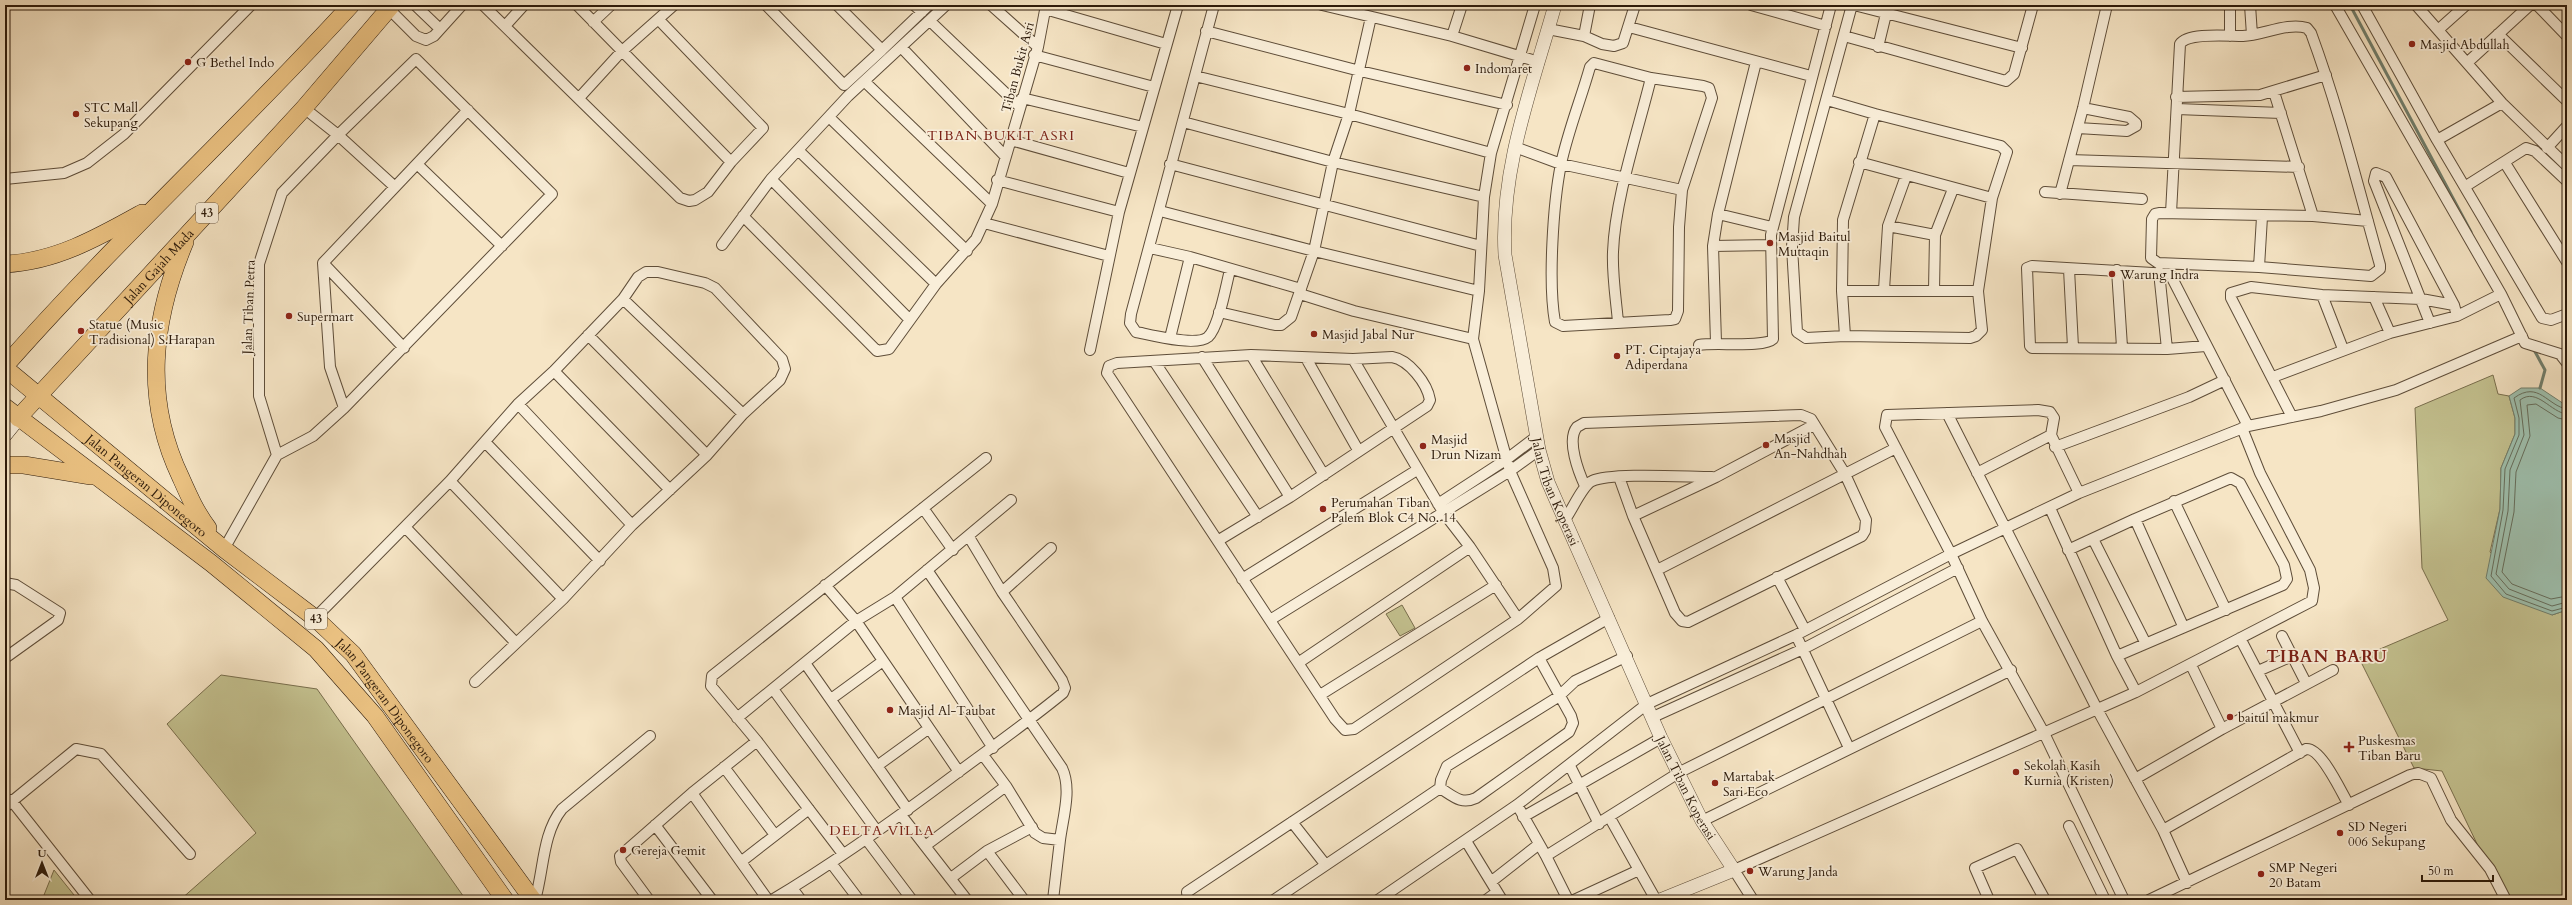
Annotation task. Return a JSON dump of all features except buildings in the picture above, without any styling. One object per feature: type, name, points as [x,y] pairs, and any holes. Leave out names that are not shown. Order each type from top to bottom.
[{"type":"highway","points":[[5,367],[89,274],[294,68],[351,5]]},
{"type":"highway","name":"Jalan Gajah Mada","points":[[18,418],[304,108],[391,7]]},
{"type":"highway","points":[[5,264],[50,257],[81,245],[157,206]]},
{"type":"highway","points":[[189,233],[164,300],[156,369],[158,400],[162,429],[171,458],[195,511],[224,549]]},
{"type":"highway","name":"Jalan Pangeran Diponegoro","points":[[5,367],[37,397],[224,549],[315,618],[353,654],[534,900]]},
{"type":"highway","name":"Jalan Pangeran Diponegoro","points":[[5,407],[95,477],[211,562],[302,636],[356,693],[405,758],[505,900]]},
{"type":"highway","points":[[5,465],[37,467],[95,477]]},
{"type":"highway","points":[[405,758],[424,750]]},
{"type":"main road","points":[[5,434],[18,418]]},
{"type":"street","points":[[5,179],[64,173],[88,163],[124,134],[251,5]]},
{"type":"street","points":[[415,5],[440,29]]},
{"type":"street","points":[[391,7],[416,36],[421,39],[430,39],[462,5]]},
{"type":"street","points":[[483,5],[680,198],[689,201],[701,198],[708,192],[731,162],[763,128],[659,20]]},
{"type":"street","points":[[505,26],[524,5]]},
{"type":"street","points":[[577,5],[621,52],[731,162]]},
{"type":"street","points":[[593,22],[611,5]]},
{"type":"street","points":[[578,98],[621,52],[659,20],[674,5]]},
{"type":"street","points":[[766,5],[844,85],[882,50],[922,7]]},
{"type":"street","points":[[837,5],[882,50]]},
{"type":"street","points":[[722,245],[771,179],[798,150],[864,81],[946,5]]},
{"type":"street","points":[[991,5],[1036,51],[1154,87]]},
{"type":"street","points":[[1090,350],[1119,212],[1178,5]]},
{"type":"street","points":[[1214,5],[1183,122],[1170,164],[1160,211],[1131,314],[1130,323],[1136,332],[1198,341],[1205,339],[1214,331],[1230,270]]},
{"type":"street","points":[[1322,5],[1359,9],[1371,17],[1452,36],[1539,62]]},
{"type":"street","points":[[1452,36],[1462,5]]},
{"type":"street","points":[[1219,540],[1290,497],[1324,475],[1358,450],[1427,406],[1430,400],[1426,391],[1410,366],[1398,358],[1353,359],[1252,355],[1202,357],[1113,364],[1109,366],[1107,373],[1219,540],[1242,579],[1298,663],[1341,727],[1345,730],[1354,729],[1518,620],[1553,591],[1556,579],[1510,471],[1473,339],[1479,291],[1484,197],[1492,153],[1535,5]]},
{"type":"street","name":"Jalan Tiban Koperasi","points":[[1555,5],[1515,147],[1504,227],[1506,255],[1538,443],[1548,482],[1566,518],[1662,738],[1680,772],[1702,821],[1734,870]]},
{"type":"street","points":[[1584,36],[1590,5]]},
{"type":"street","points":[[1548,29],[1584,36],[1602,44],[1620,44],[1623,43],[1629,27],[1634,5]]},
{"type":"street","points":[[1751,5],[1826,26]]},
{"type":"street","points":[[1699,345],[1716,342],[1764,344],[1773,340],[1775,331],[1771,245],[1772,227],[1831,5]]},
{"type":"street","points":[[1828,100],[2004,148],[2007,152],[1992,198],[1978,291],[1982,330],[1976,336],[1970,338],[1845,336],[1806,338],[1797,332],[1792,227],[1853,5],[2022,48]]},
{"type":"street","points":[[1844,36],[1878,47],[2006,81],[2014,74],[2033,5]]},
{"type":"street","points":[[2060,194],[2083,108],[2107,5]]},
{"type":"street","points":[[2230,5],[2230,36]]},
{"type":"street","points":[[2250,5],[2252,36]]},
{"type":"street","points":[[2335,5],[2501,294],[2524,340],[2536,346],[2563,351],[2567,363]]},
{"type":"street","points":[[2362,5],[2437,140],[2466,186],[2542,318],[2551,320],[2567,314]]},
{"type":"street","points":[[2416,5],[2468,62],[2502,103],[2567,166]]},
{"type":"street","points":[[2438,30],[2466,5]]},
{"type":"street","points":[[2468,62],[2530,5]]},
{"type":"street","points":[[2537,5],[2567,36]]},
{"type":"street","points":[[1045,7],[1166,44]]},
{"type":"street","name":"Tiban Bukit Asri","points":[[743,216],[877,351],[889,350],[936,284],[967,251],[984,223],[992,204],[1004,156],[1011,140],[1036,51],[1045,7]]},
{"type":"street","points":[[1878,47],[1886,14]]},
{"type":"street","points":[[1219,312],[1281,325],[1291,318],[1314,252],[1325,206],[1333,162],[1349,114],[1360,71],[1371,17]]},
{"type":"street","points":[[930,20],[1021,102],[1143,127]]},
{"type":"street","points":[[2171,213],[2177,109],[2176,97],[2181,41],[2189,37],[2252,36],[2297,26],[2307,28],[2326,75],[2368,221],[2380,265],[2375,275],[2154,262],[2151,258],[2149,244],[2153,216],[2171,213],[2262,217],[2313,216],[2368,221]]},
{"type":"street","points":[[1629,27],[1811,76]]},
{"type":"street","points":[[1206,31],[1360,71],[1507,105]]},
{"type":"street","points":[[2498,34],[2567,101]]},
{"type":"street","points":[[901,47],[1004,156]]},
{"type":"street","name":"Jalan Tiban Petra","points":[[416,59],[552,194],[404,348],[344,408],[313,436],[277,455],[259,396],[259,264],[282,193],[338,135],[416,59]]},
{"type":"street","points":[[1716,342],[1713,246],[1718,214],[1756,62]]},
{"type":"street","points":[[1594,63],[1651,78],[1703,86],[1711,92],[1712,98],[1682,190],[1676,316],[1670,320],[1563,326],[1555,322],[1552,268],[1555,215],[1561,164],[1591,64],[1594,63]]},
{"type":"street","points":[[2176,97],[2253,96],[2274,92],[2326,75]]},
{"type":"street","points":[[1195,76],[1349,114],[1492,153]]},
{"type":"street","points":[[1618,322],[1613,252],[1625,178],[1651,78]]},
{"type":"street","points":[[864,81],[992,204]]},
{"type":"street","points":[[2274,92],[2299,167],[2313,216]]},
{"type":"street","points":[[2437,140],[2502,103]]},
{"type":"street","points":[[304,108],[338,135],[395,187]]},
{"type":"street","points":[[2078,128],[2127,132],[2136,126],[2136,123],[2129,117],[2083,108]]},
{"type":"street","points":[[2177,109],[2281,113]]},
{"type":"street","points":[[344,408],[330,367],[323,263],[468,110]]},
{"type":"street","points":[[1845,336],[1842,291],[1843,220],[1859,162],[1875,114]]},
{"type":"street","points":[[830,118],[967,251]]},
{"type":"street","points":[[1183,122],[1333,162],[1484,197]]},
{"type":"street","points":[[2547,148],[2567,126]]},
{"type":"street","points":[[1011,140],[1129,173]]},
{"type":"street","points":[[1515,147],[1561,164],[1682,190]]},
{"type":"street","points":[[2466,186],[2526,148],[2531,149],[2567,181]]},
{"type":"street","points":[[798,150],[936,284]]},
{"type":"street","points":[[2069,160],[2299,167]]},
{"type":"street","points":[[1859,162],[1952,189],[1992,198]]},
{"type":"street","points":[[2506,162],[2567,262]]},
{"type":"street","points":[[417,164],[502,246]]},
{"type":"street","points":[[1170,164],[1481,246]]},
{"type":"street","points":[[2430,323],[2374,181],[2376,173],[2386,177],[2454,305],[2457,316]]},
{"type":"street","points":[[1884,290],[1888,226],[1906,176]]},
{"type":"street","points":[[771,179],[910,320]]},
{"type":"street","points":[[997,180],[1119,212]]},
{"type":"street","points":[[1934,290],[1935,235],[1952,189]]},
{"type":"street","points":[[2045,192],[2142,199]]},
{"type":"street","points":[[1160,211],[1314,252],[1479,291]]},
{"type":"street","points":[[1718,214],[1772,227]]},
{"type":"street","points":[[2259,267],[2262,217]]},
{"type":"street","points":[[984,223],[1109,256]]},
{"type":"street","points":[[1888,226],[1935,235]]},
{"type":"street","points":[[1713,246],[1771,245]]},
{"type":"street","points":[[1150,248],[1190,257],[1354,311],[1473,339]]},
{"type":"street","points":[[1170,338],[1190,257]]},
{"type":"street","points":[[323,263],[404,348]]},
{"type":"street","points":[[1660,900],[1734,870],[2136,692],[2191,665],[2240,638],[2308,605],[2314,596],[2310,570],[2260,473],[2245,427],[2225,380],[2206,346],[2170,274],[2159,272],[2069,269],[2032,266],[2027,268],[2030,346],[2032,348],[2073,346],[2167,349],[2206,346]]},
{"type":"street","points":[[2069,269],[2073,346]]},
{"type":"street","points":[[2117,270],[2122,347]]},
{"type":"street","points":[[315,618],[450,481],[518,404],[554,371],[623,299],[638,277],[646,272],[658,272],[695,279],[715,288],[785,364],[784,375],[743,414],[707,455],[632,525],[563,599],[475,682]]},
{"type":"street","points":[[2159,272],[2167,349]]},
{"type":"street","points":[[2292,417],[2231,298],[2231,293],[2251,287],[2322,295],[2421,299],[2454,305]]},
{"type":"street","points":[[1842,291],[1978,291]]},
{"type":"street","points":[[2272,377],[2343,348],[2390,333],[2457,316],[2501,294]]},
{"type":"street","points":[[2322,295],[2343,348]]},
{"type":"street","points":[[2374,297],[2390,333]]},
{"type":"street","points":[[623,299],[743,414]]},
{"type":"street","points":[[588,335],[707,455]]},
{"type":"street","points":[[1378,900],[1517,805],[1570,766],[1647,704],[1801,633],[1951,554],[2079,493],[2245,427],[2292,417],[2396,390],[2524,340]]},
{"type":"street","points":[[1252,355],[1324,475]]},
{"type":"street","points":[[1202,357],[1290,497]]},
{"type":"street","points":[[1306,358],[1358,450]]},
{"type":"street","points":[[1353,359],[1440,508],[1470,547],[1518,620]]},
{"type":"street","points":[[1154,361],[1258,517]]},
{"type":"street","points":[[554,371],[670,490]]},
{"type":"street","points":[[2055,447],[2189,397],[2225,380]]},
{"type":"street","points":[[518,404],[632,525]]},
{"type":"street","points":[[2079,493],[2055,447],[2051,436],[2054,418],[2050,412],[2038,410],[1887,415],[1886,427],[1896,448],[1958,568],[1982,621],[2011,670],[2044,733],[2124,900]]},
{"type":"street","points":[[1947,412],[2097,709],[2163,830],[2187,883]]},
{"type":"street","points":[[1585,486],[1575,462],[1573,435],[1577,427],[1584,423],[1801,415],[1807,416],[1814,425],[1845,474],[1866,520],[1865,531],[1862,536],[1688,622],[1682,621],[1675,613],[1633,516],[1619,477]]},
{"type":"street","points":[[1633,516],[1716,477],[1814,425]]},
{"type":"street","points":[[1977,473],[2051,436]]},
{"type":"street","points":[[485,442],[600,561]]},
{"type":"street","points":[[1270,620],[1440,508],[1507,459],[1538,443]]},
{"type":"street","points":[[1440,508],[1510,471],[1538,443]]},
{"type":"street","points":[[1657,570],[1896,448]]},
{"type":"street","points":[[224,549],[277,455]]},
{"type":"street","points":[[843,854],[757,741],[711,686],[712,676],[986,458]]},
{"type":"street","points":[[1242,579],[1417,470]]},
{"type":"street","points":[[1566,518],[1576,505],[1585,486],[1592,481],[1619,477],[1716,477]]},
{"type":"street","points":[[2068,550],[2224,480],[2236,479],[2284,564],[2287,579],[2283,585],[2226,610],[2145,642],[2117,656]]},
{"type":"street","points":[[450,481],[563,599]]},
{"type":"street","points":[[737,718],[856,621],[895,597],[969,537],[1011,500]]},
{"type":"street","points":[[2174,502],[2226,610]]},
{"type":"street","points":[[923,508],[953,550]]},
{"type":"street","points":[[2050,508],[2117,656],[2136,692]]},
{"type":"street","points":[[2135,519],[2183,626]]},
{"type":"street","points":[[405,527],[516,643]]},
{"type":"street","points":[[772,900],[831,863],[905,812],[993,748],[1063,693],[1064,684],[1002,592],[969,537]]},
{"type":"street","points":[[2093,539],[2145,642]]},
{"type":"street","points":[[1298,663],[1470,547]]},
{"type":"street","points":[[1002,592],[1051,548]]},
{"type":"street","points":[[1653,717],[1804,649],[1958,568]]},
{"type":"street","points":[[927,570],[1030,719],[1065,775],[1066,792],[1053,900]]},
{"type":"street","points":[[1777,577],[1801,633],[1804,649],[1850,748]]},
{"type":"street","points":[[5,583],[16,585],[60,613],[58,620],[5,658]]},
{"type":"street","points":[[825,585],[856,621],[928,729],[959,772]]},
{"type":"street","points":[[1320,695],[1496,585]]},
{"type":"street","points":[[895,597],[993,748]]},
{"type":"street","points":[[1188,900],[1187,892],[1539,658],[1609,618]]},
{"type":"street","points":[[1546,856],[1610,818],[1680,772],[1982,621]]},
{"type":"street","points":[[2282,636],[2306,683]]},
{"type":"street","points":[[2240,638],[2300,753]]},
{"type":"street","points":[[1274,900],[1325,864],[1440,788],[1441,780],[1447,766],[1558,697],[1575,681],[1627,656]]},
{"type":"street","points":[[2258,671],[2292,656]]},
{"type":"street","points":[[1440,788],[1461,801],[1469,801],[1569,732],[1573,723],[1571,716],[1558,697],[1539,658]]},
{"type":"street","points":[[831,699],[883,661]]},
{"type":"street","points":[[805,663],[877,766],[925,846],[967,900]]},
{"type":"street","points":[[2191,665],[2222,729]]},
{"type":"street","points":[[1702,821],[2011,670]]},
{"type":"street","points":[[2135,779],[2222,729],[2306,683],[2334,670]]},
{"type":"street","points":[[774,689],[876,831]]},
{"type":"street","points":[[877,766],[928,729]]},
{"type":"street","points":[[534,900],[549,830],[555,818],[562,809],[650,736]]},
{"type":"street","points":[[1523,817],[1580,783],[1662,738]]},
{"type":"street","points":[[649,900],[619,859],[622,854],[692,793],[757,741]]},
{"type":"street","points":[[2163,830],[2310,748],[2320,756],[2349,805]]},
{"type":"street","points":[[90,900],[8,803],[76,749],[101,754],[190,854]]},
{"type":"street","points":[[983,755],[1006,786],[1038,836],[1060,840]]},
{"type":"street","points":[[1570,766],[1580,783],[1599,824]]},
{"type":"street","points":[[724,767],[775,834]]},
{"type":"street","points":[[2149,900],[2410,775],[2418,773],[2431,778],[2451,820],[2490,869],[2506,900]]},
{"type":"street","points":[[925,846],[1006,786]]},
{"type":"street","points":[[692,793],[742,861],[768,900]]},
{"type":"street","points":[[1517,805],[1538,845],[1546,856],[1568,900]]},
{"type":"street","points":[[742,861],[809,809]]},
{"type":"street","points":[[1610,818],[1656,900]]},
{"type":"street","points":[[1292,822],[1325,864]]},
{"type":"street","points":[[655,825],[712,900]]},
{"type":"street","points":[[2069,826],[2105,900]]},
{"type":"street","points":[[951,878],[987,851],[1032,827]]},
{"type":"street","points":[[866,839],[912,900]]},
{"type":"street","points":[[1466,841],[1500,896],[1486,900]]},
{"type":"street","points":[[1492,882],[1538,845]]},
{"type":"street","points":[[1989,900],[1974,868],[2017,849],[2045,900]]},
{"type":"street","points":[[987,851],[1024,900]]},
{"type":"street","points":[[831,863],[859,900]]},
{"type":"street","points":[[1574,900],[1639,870]]},
{"type":"street","points":[[1734,870],[1753,900]]},
{"type":"street","points":[[792,888],[801,900]]},
{"type":"shaded area","points":[[2493,375],[2498,394],[2509,396],[2515,418],[2515,434],[2501,468],[2500,509],[2490,552],[2552,615],[2567,610],[2567,900],[2504,900],[2442,771],[2414,768],[2359,658],[2448,620],[2422,568],[2415,408]]},
{"type":"shaded area","points":[[1402,605],[1415,628],[1400,636],[1386,614]]},
{"type":"shaded area","points":[[221,675],[317,689],[466,900],[180,900],[256,833],[167,724]]},
{"type":"shaded area","points":[[54,870],[78,900],[42,900]]},
{"type":"water","points":[[2521,388],[2540,388],[2567,406],[2567,610],[2552,615],[2503,597],[2486,578],[2500,509],[2501,468],[2515,434],[2515,418],[2509,396]]},
{"type":"waterway","points":[[2350,5],[2471,232]]},
{"type":"waterway","points":[[2533,348],[2545,370],[2540,388]]},
{"type":"place","name":"Masjid Abdullah","points":[[2412,44]]},
{"type":"place","name":"G Bethel Indo","points":[[188,62]]},
{"type":"place","name":"Indomaret","points":[[1467,68]]},
{"type":"place","name":"STC Mall Sekupang","points":[[76,114]]},
{"type":"place","name":"Masjid Baitul Muttaqin","points":[[1770,243]]},
{"type":"place","name":"Warung Indra","points":[[2112,274]]},
{"type":"place","name":"Supermart","points":[[289,316]]},
{"type":"place","name":"Statue (Music Tradisional) S.Harapan","points":[[81,331]]},
{"type":"place","name":"Masjid Jabal Nur","points":[[1314,334]]},
{"type":"place","name":"PT. Ciptajaya Adiperdana","points":[[1617,356]]},
{"type":"place","name":"Masjid An-Nahdhah","points":[[1766,445]]},
{"type":"place","name":"Masjid Drun Nizam","points":[[1423,446]]},
{"type":"place","name":"Perumahan Tiban Palem Blok C4 No. 14","points":[[1323,509]]},
{"type":"place","name":"Masjid Al-Taubat","points":[[890,710]]},
{"type":"place","name":"baitul makmur","points":[[2230,717]]},
{"type":"place","name":"Puskesmas Tiban Baru","points":[[2349,747]]},
{"type":"place","name":"Sekolah Kasih Kurnia (Kristen)","points":[[2016,772]]},
{"type":"place","name":"Martabak Sari Eco","points":[[1715,783]]},
{"type":"place","name":"SD Negeri 006 Sekupang","points":[[2340,833]]},
{"type":"place","name":"Gereja Gemit","points":[[623,850]]},
{"type":"place","name":"Warung Janda","points":[[1750,871]]},
{"type":"place","name":"SMP Negeri 20 Batam","points":[[2261,874]]},
{"type":"district","name":"TIBAN BUKIT ASRI","points":[[1001,135]]},
{"type":"district","name":"TIBAN BARU","points":[[2327,656]]},
{"type":"district","name":"DELTA VILLA","points":[[882,830]]}]
